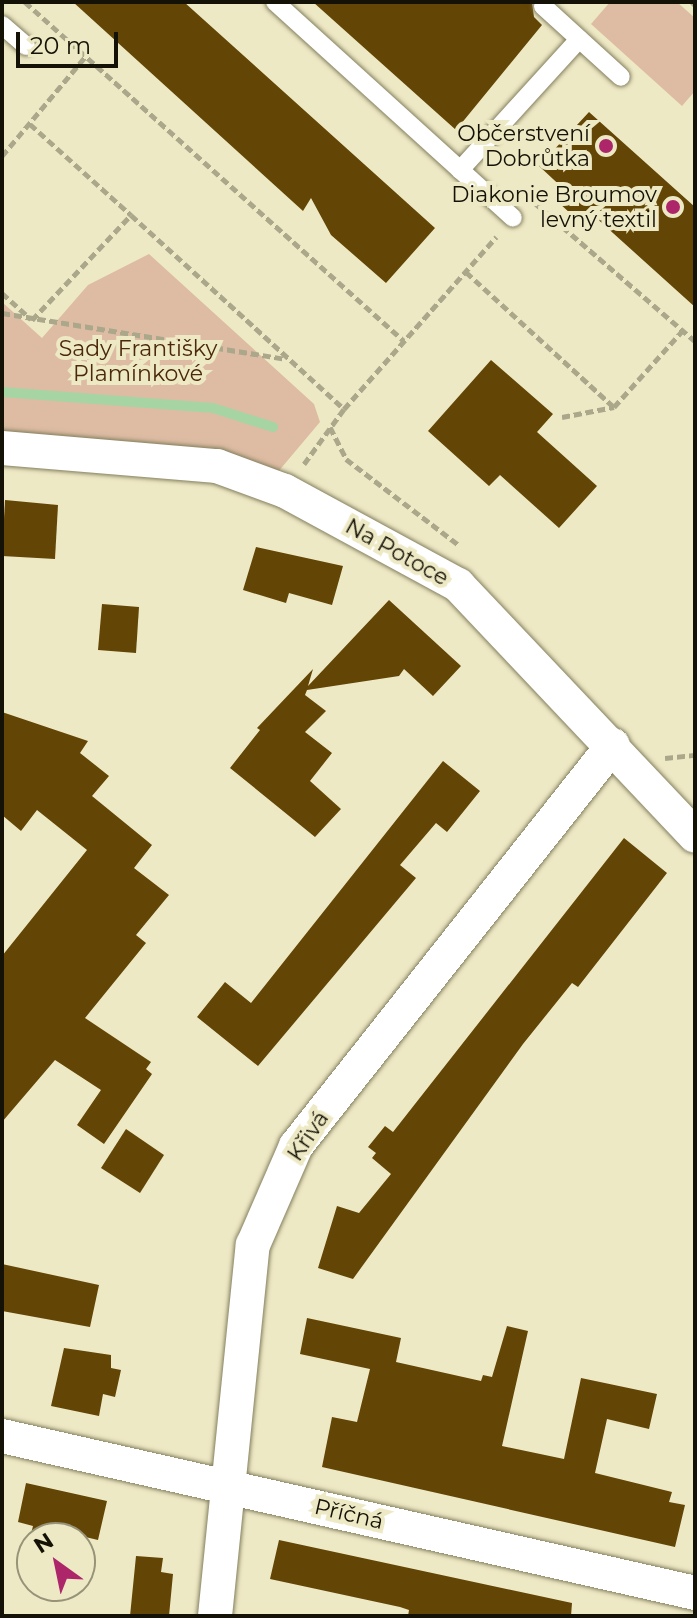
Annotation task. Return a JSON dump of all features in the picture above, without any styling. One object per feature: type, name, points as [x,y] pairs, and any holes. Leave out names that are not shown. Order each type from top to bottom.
[{"type":"street","name":"Na Potoce","points":[[2,448],[217,466],[285,491],[458,585],[613,745],[695,836]]},
{"type":"street","name":"Křivá","points":[[215,1616],[253,1245],[296,1146],[613,745]]},
{"type":"street","name":"Příčná","points":[[2,1436],[695,1593]]},
{"type":"lane","points":[[275,2],[513,218]]},
{"type":"lane","points":[[543,6],[621,77]]},
{"type":"lane","points":[[2,25],[26,46]]},
{"type":"lane","points":[[460,170],[579,39]]},
{"type":"path","points":[[25,2],[404,341]]},
{"type":"path","points":[[2,156],[86,56]]},
{"type":"path","points":[[30,124],[285,359],[344,409]]},
{"type":"path","points":[[285,491],[344,409],[530,199],[695,341]]},
{"type":"path","points":[[32,320],[131,215]]},
{"type":"path","points":[[466,272],[614,407]]},
{"type":"path","points":[[2,293],[32,320]]},
{"type":"path","points":[[2,313],[285,359]]},
{"type":"path","points":[[562,417],[614,407],[683,330]]},
{"type":"path","points":[[656,758],[695,755]]},
{"type":"green space","points":[[610,2],[677,2],[695,18],[695,91],[682,106],[591,24]]},
{"type":"green space","name":"Sady Františky Plamínkové","points":[[149,254],[314,404],[320,422],[272,479],[2,435],[2,302],[42,338],[88,285]]},
{"type":"building","points":[[73,2],[184,2],[435,228],[386,283],[331,235],[311,198],[303,211]]},
{"type":"building","points":[[313,2],[532,2],[534,17],[542,25],[456,130]]},
{"type":"building","points":[[589,112],[695,207],[695,307],[593,215],[584,226],[558,202],[567,192],[539,166]]},
{"type":"building","points":[[491,360],[553,414],[537,432],[597,486],[559,528],[500,475],[489,486],[428,431]]},
{"type":"building","points":[[5,500],[58,505],[55,559],[2,556]]},
{"type":"building","points":[[256,547],[343,566],[332,605],[289,593],[286,603],[243,590]]},
{"type":"building","points":[[389,600],[461,666],[433,696],[404,669],[399,676],[307,690],[305,695],[326,711],[305,732],[332,753],[310,781],[341,809],[315,837],[230,768],[260,730],[257,728],[313,669],[308,686]]},
{"type":"building","points":[[102,604],[139,607],[136,653],[98,650]]},
{"type":"building","points":[[2,712],[88,741],[80,753],[109,776],[92,796],[152,845],[134,868],[169,895],[136,935],[146,943],[85,1018],[151,1062],[146,1069],[152,1074],[104,1144],[77,1125],[101,1090],[55,1060],[2,1122],[2,956],[87,850],[37,810],[21,831],[2,815]]},
{"type":"building","points":[[443,761],[480,791],[447,832],[436,823],[400,865],[416,878],[258,1066],[197,1017],[225,982],[251,1003]]},
{"type":"building","points":[[624,838],[667,873],[578,987],[572,983],[523,1044],[353,1279],[318,1268],[337,1206],[359,1213],[391,1174],[372,1158],[376,1153],[368,1147],[385,1126],[393,1132]]},
{"type":"building","points":[[126,1129],[164,1155],[140,1193],[101,1168]]},
{"type":"building","points":[[2,1264],[99,1285],[90,1327],[2,1311]]},
{"type":"building","points":[[307,1318],[401,1338],[396,1362],[481,1381],[483,1375],[492,1377],[507,1326],[528,1331],[502,1446],[564,1459],[581,1378],[657,1394],[649,1429],[607,1419],[595,1473],[672,1492],[669,1502],[685,1505],[675,1547],[322,1467],[332,1417],[357,1422],[370,1369],[300,1354]]},
{"type":"building","points":[[64,1348],[111,1355],[111,1368],[121,1370],[115,1397],[103,1394],[99,1416],[51,1406]]},
{"type":"building","points":[[26,1483],[107,1501],[98,1540],[96,1522],[18,1522]]},
{"type":"building","points":[[279,1540],[572,1603],[571,1616],[408,1616],[409,1610],[400,1607],[270,1579]]},
{"type":"building","points":[[136,1556],[163,1558],[161,1572],[173,1574],[169,1616],[130,1616]]},
{"type":"waterway","points":[[2,392],[213,408],[273,427]]},
{"type":"place","name":"Občerstvení Dobrůtka","points":[[606,146]]},
{"type":"place","name":"Diakonie Broumov levný textil","points":[[673,207]]}]
